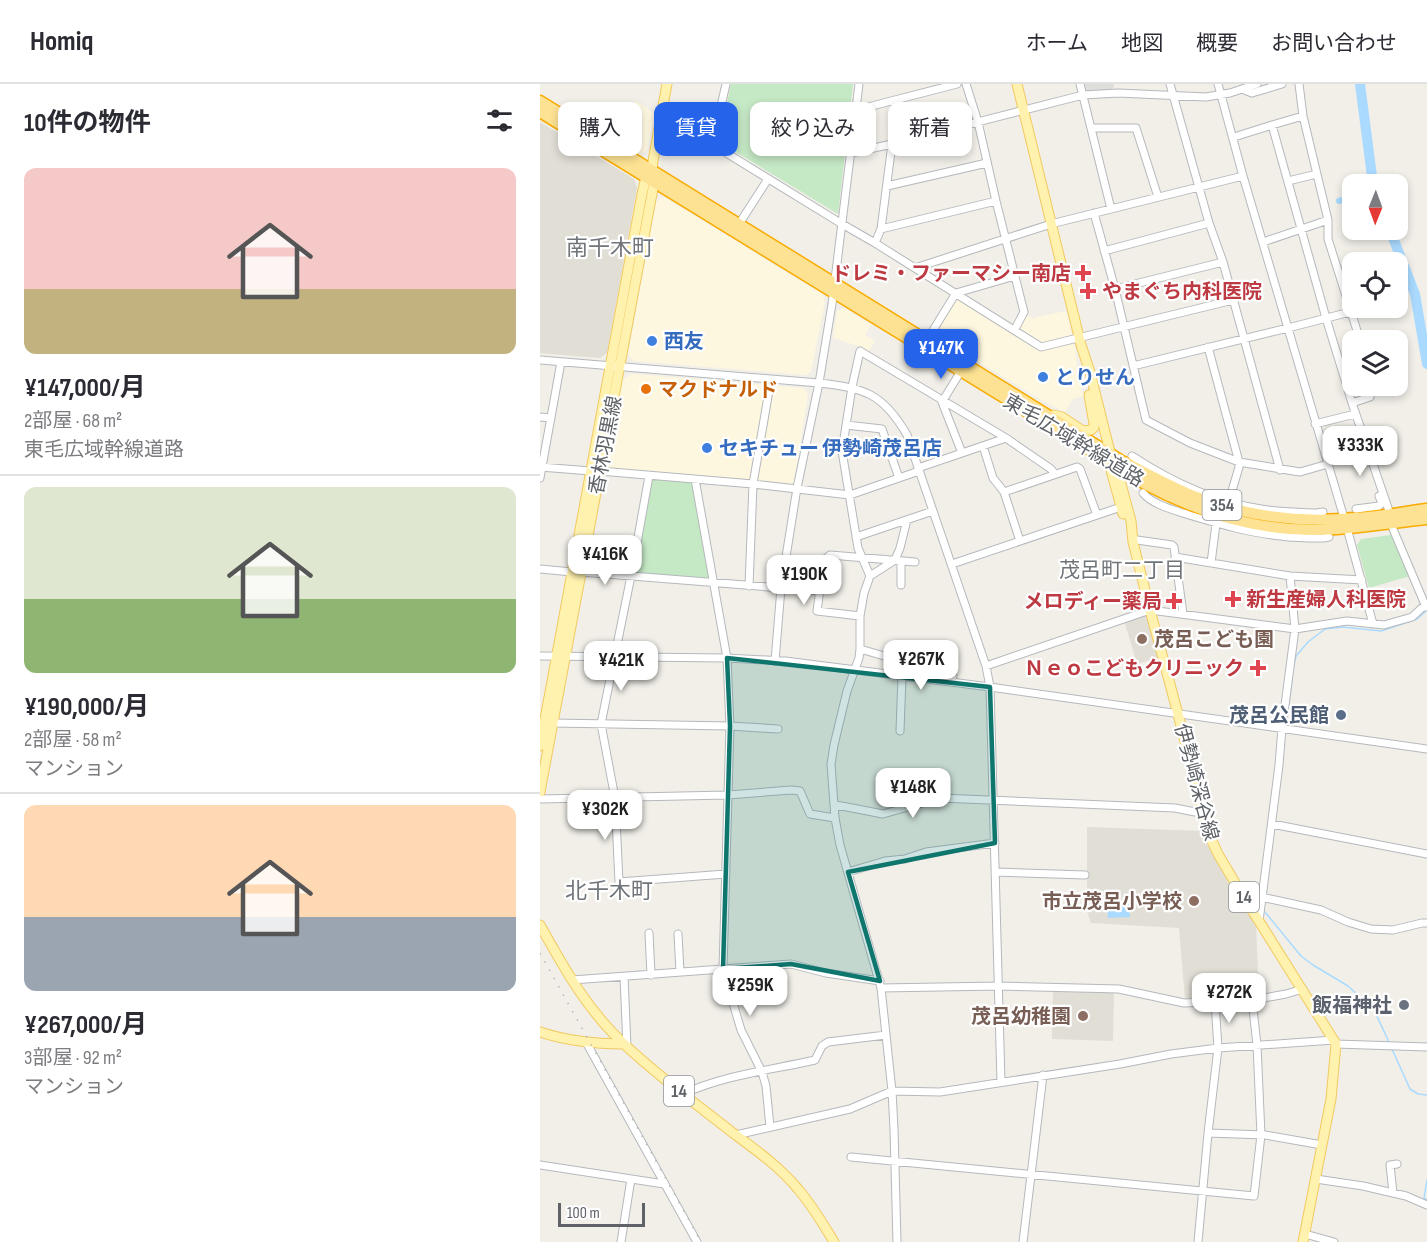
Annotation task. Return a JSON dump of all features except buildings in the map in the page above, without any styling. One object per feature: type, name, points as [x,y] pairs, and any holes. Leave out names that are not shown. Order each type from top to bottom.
[{"type":"highway","name":"東毛広域幹線道路","points":[[540,101],[651,176],[834,288],[927,340],[1044,412],[1152,488],[1188,505],[1240,521],[1279,528],[1314,530],[1425,514]]},
{"type":"highway","name":"東毛広域幹線道路","points":[[540,112],[739,224],[961,371],[1110,458],[1150,471],[1174,487],[1228,507],[1283,518],[1346,524]]},
{"type":"main road","name":"香林羽黒線","points":[[540,746],[561,656],[667,84]]},
{"type":"main road","points":[[1017,84],[1110,458]]},
{"type":"main road","points":[[1044,412],[1062,417],[1083,431],[1089,431],[1094,427],[1083,371],[1081,341]]},
{"type":"main road","points":[[1089,395],[1110,458]]},
{"type":"main road","name":"伊勢崎深谷線","points":[[1110,458],[1121,507],[1133,542],[1212,841],[1335,1042]]},
{"type":"main road","name":"伊勢崎深谷線","points":[[1110,458],[1131,521],[1133,542]]},
{"type":"main road","name":"香林羽黒線","points":[[540,792],[546,723]]},
{"type":"main road","name":"14","points":[[540,925],[572,980],[601,1021],[626,1046],[683,1094],[777,1167],[799,1189],[834,1242]]},
{"type":"main road","points":[[540,1032],[558,1038],[626,1046]]},
{"type":"main road","points":[[1304,1238],[1331,1099],[1335,1042]]},
{"type":"street","points":[[726,84],[713,145],[1041,347],[1081,341],[1123,327],[1233,300]]},
{"type":"street","points":[[858,102],[859,84]]},
{"type":"street","points":[[876,105],[957,84]]},
{"type":"street","points":[[966,84],[978,122],[1024,312],[1015,329]]},
{"type":"street","points":[[1080,84],[1111,208]]},
{"type":"street","points":[[1116,84],[1118,93]]},
{"type":"street","points":[[1170,84],[1209,223],[1223,262],[1280,470]]},
{"type":"street","points":[[1218,84],[1373,624]]},
{"type":"street","points":[[972,124],[1083,95],[1118,93],[1206,97],[1257,84]]},
{"type":"street","points":[[1242,89],[1252,93],[1282,84]]},
{"type":"street","points":[[1299,84],[1303,116],[1329,220],[1328,239],[1342,285]]},
{"type":"street","points":[[1234,137],[1303,116]]},
{"type":"street","points":[[1272,125],[1355,414],[1388,508]]},
{"type":"street","points":[[1092,128],[1136,128],[1158,197]]},
{"type":"street","points":[[775,661],[780,588],[797,488],[819,383],[851,156]]},
{"type":"street","points":[[875,243],[881,229],[891,156]]},
{"type":"street","points":[[887,186],[987,163]]},
{"type":"street","points":[[1288,181],[1317,174]]},
{"type":"street","points":[[915,268],[1051,224],[1243,176]]},
{"type":"street","points":[[739,224],[768,178]]},
{"type":"street","points":[[881,229],[996,201]]},
{"type":"street","points":[[1094,213],[1115,289],[1146,420],[1190,443],[1239,462],[1300,472],[1328,464]]},
{"type":"street","points":[[1263,242],[1329,220]]},
{"type":"street","points":[[1104,250],[1209,223]]},
{"type":"street","points":[[1115,289],[1223,262]]},
{"type":"street","points":[[927,340],[956,293],[1015,276]]},
{"type":"street","points":[[1133,366],[1342,314]]},
{"type":"street","points":[[1208,347],[1239,462],[1228,501]]},
{"type":"street","points":[[870,576],[856,537],[842,451],[860,351],[1005,438],[1055,474]]},
{"type":"street","points":[[540,360],[852,387],[865,391],[878,399],[894,414],[907,435],[919,469],[986,666],[990,687],[1000,1082]]},
{"type":"street","points":[[540,478],[561,362]]},
{"type":"street","points":[[942,402],[961,371]]},
{"type":"street","points":[[749,586],[753,484],[771,379]]},
{"type":"street","points":[[1352,403],[1370,396]]},
{"type":"street","points":[[942,402],[962,453]]},
{"type":"street","points":[[1316,424],[1355,414]]},
{"type":"street","points":[[540,417],[551,418]]},
{"type":"street","points":[[846,425],[882,429],[898,478]]},
{"type":"street","points":[[541,467],[753,484],[850,495],[1005,438]]},
{"type":"street","points":[[983,446],[993,478],[1004,492],[1020,541]]},
{"type":"street","points":[[1356,509],[1379,507],[1382,503],[1367,459],[1370,454]]},
{"type":"street","points":[[1132,456],[1150,471],[1197,491],[1261,512],[1323,512]]},
{"type":"street","points":[[1004,492],[1077,466],[1097,515]]},
{"type":"street","points":[[649,476],[601,724],[615,798],[619,882],[726,874]]},
{"type":"street","points":[[695,479],[727,658],[730,726],[723,969],[741,1030],[762,1072],[766,1086],[770,1127]]},
{"type":"street","points":[[1143,493],[1167,507],[1216,524],[1257,533],[1329,537]]},
{"type":"street","points":[[1188,505],[1198,518]]},
{"type":"street","points":[[952,564],[1121,507]]},
{"type":"street","points":[[856,537],[933,511]]},
{"type":"street","points":[[901,585],[898,561],[907,520]]},
{"type":"street","points":[[1211,563],[1216,524]]},
{"type":"street","points":[[986,666],[1150,610],[1294,629],[1347,621],[1384,626],[1412,617],[1426,607],[1393,529]]},
{"type":"street","points":[[1300,537],[1314,530]]},
{"type":"street","points":[[1133,542],[1137,540],[1174,547],[1183,614]]},
{"type":"street","points":[[860,616],[819,613],[816,609],[824,560],[827,557],[830,555],[915,562]]},
{"type":"street","points":[[1175,557],[1290,576],[1362,580]]},
{"type":"street","points":[[897,1242],[892,1091],[880,985],[840,845],[835,818],[831,764],[860,649],[860,616],[864,593],[870,576],[898,561]]},
{"type":"street","points":[[540,569],[819,591]]},
{"type":"street","points":[[1259,921],[1294,629],[1290,576]]},
{"type":"street","points":[[860,649],[952,676]]},
{"type":"street","points":[[540,656],[727,658],[855,669],[1427,749]]},
{"type":"street","points":[[900,731],[902,676]]},
{"type":"street","points":[[546,723],[778,729]]},
{"type":"street","points":[[540,799],[728,795],[791,790],[800,791],[810,814],[835,818]]},
{"type":"street","points":[[835,806],[883,814],[940,798],[1175,808],[1203,812]]},
{"type":"street","points":[[1272,824],[1427,854]]},
{"type":"street","points":[[848,872],[926,852],[995,843]]},
{"type":"street","points":[[995,872],[1085,875]]},
{"type":"street","points":[[1261,897],[1321,910],[1371,929],[1393,930],[1427,923]]},
{"type":"street","points":[[649,933],[651,975]]},
{"type":"street","points":[[678,934],[680,972]]},
{"type":"street","points":[[572,980],[791,964],[880,985],[1119,989],[1184,1003],[1252,1000],[1303,989]]},
{"type":"street","points":[[624,977],[626,1046]]},
{"type":"street","points":[[851,1158],[1254,1196],[1261,1135],[1257,1045],[1252,1000]]},
{"type":"street","points":[[1198,1242],[1218,1048],[1215,1002]]},
{"type":"street","points":[[683,1094],[718,1081],[815,1060],[822,1046],[828,1042],[886,1035]]},
{"type":"street","points":[[586,1042],[697,1242]]},
{"type":"street","points":[[735,1135],[850,1109],[892,1091],[940,1092],[1218,1048],[1335,1042],[1427,1047]]},
{"type":"street","points":[[1023,1242],[1043,1075]]},
{"type":"street","points":[[1208,1133],[1261,1135],[1322,1145]]},
{"type":"street","points":[[1393,1193],[1390,1166],[1397,1164]]},
{"type":"street","points":[[540,1165],[664,1184]]},
{"type":"street","points":[[621,1242],[631,1179]]},
{"type":"street","points":[[1316,1179],[1364,1186],[1406,1196],[1427,1205]]},
{"type":"street","points":[[1304,1238],[1334,1242]]},
{"type":"street","points":[[834,1242],[839,1242]]},
{"type":"highlighted area","points":[[727,658],[990,687],[995,843],[848,872],[880,981],[791,964],[723,969],[730,726]]},
{"type":"shaded area","points":[[1083,84],[1114,84],[1114,87],[1086,92]]},
{"type":"shaded area","points":[[642,105],[654,113],[647,150],[642,153]]},
{"type":"shaded area","points":[[540,122],[558,133],[558,156],[596,156],[634,179],[637,188],[607,353],[600,358],[540,353]]},
{"type":"shaded area","points":[[664,197],[822,294],[825,302],[811,371],[807,375],[633,361],[628,354],[656,201]]},
{"type":"shaded area","points":[[959,299],[1041,351],[1073,344],[1084,396],[1073,399],[1065,412],[1041,400],[933,334],[954,300]]},
{"type":"shaded area","points":[[844,308],[871,325],[865,335],[875,341],[868,353],[858,346],[833,338],[837,311]]},
{"type":"shaded area","points":[[1066,311],[1071,336],[1042,343],[1019,329],[1026,315],[1035,319]]},
{"type":"shaded area","points":[[631,374],[803,388],[808,394],[794,482],[792,484],[609,470],[606,467],[622,381]]},
{"type":"shaded area","name":"茂呂こども園","points":[[1143,614],[1149,617],[1160,657],[1137,664],[1124,620]]},
{"type":"shaded area","points":[[1087,827],[1203,831],[1203,836],[1220,868],[1256,924],[1259,994],[1185,1000],[1179,928],[1091,923],[1087,911]]},
{"type":"shaded area","name":"茂呂幼稚園","points":[[1053,991],[1114,993],[1113,1041],[1052,1039]]},
{"type":"green space","points":[[731,84],[853,84],[851,102],[750,102],[750,156],[845,156],[838,214],[738,153],[738,102],[727,102]]},
{"type":"green space","points":[[653,479],[693,483],[710,579],[637,574],[635,571]]},
{"type":"green space","points":[[1391,535],[1410,576],[1369,588],[1357,545],[1361,539]]},
{"type":"water","points":[[1129,903],[1130,917],[1108,918],[1107,905]]},
{"type":"waterway","points":[[1360,84],[1372,174]]},
{"type":"waterway","points":[[1394,240],[1415,294],[1427,364]]},
{"type":"waterway","points":[[1292,673],[1296,656],[1308,642],[1325,629],[1343,627],[1381,631],[1417,619],[1427,610]]},
{"type":"waterway","points":[[1286,725],[1292,681]]},
{"type":"waterway","points":[[1265,912],[1301,956],[1348,986],[1374,1010],[1389,1042]]},
{"type":"waterway","points":[[1392,1049],[1410,1089],[1418,1094],[1427,1095]]},
{"type":"waterway","points":[[1427,1180],[1424,1198],[1427,1200]]},
{"type":"railway","points":[[540,953],[701,1242]]},
{"type":"place","name":"ドレミ・ファーマシー南店","points":[[1083,273]]},
{"type":"place","name":"やまぐち内科医院","points":[[1088,291]]},
{"type":"place","name":"西友","points":[[652,341]]},
{"type":"place","name":"とりせん","points":[[1043,377]]},
{"type":"place","name":"マクドナルド","points":[[646,389]]},
{"type":"place","name":"セキチュー 伊勢崎茂呂店","points":[[707,448]]},
{"type":"place","name":"新生産婦人科医院","points":[[1233,599]]},
{"type":"place","name":"メロディー薬局","points":[[1174,601]]},
{"type":"place","name":"茂呂こども園","points":[[1142,639]]},
{"type":"place","name":"Ｎｅｏこどもクリニック","points":[[1258,668]]},
{"type":"place","name":"茂呂公民館","points":[[1341,715]]},
{"type":"place","name":"市立茂呂小学校","points":[[1194,901]]},
{"type":"place","name":"飯福神社","points":[[1404,1005]]},
{"type":"place","name":"茂呂幼稚園","points":[[1083,1016]]},
{"type":"district","name":"南千木町","points":[[610,247]]},
{"type":"district","name":"茂呂町二丁目","points":[[1122,570]]},
{"type":"district","name":"北千木町","points":[[609,890]]}]
